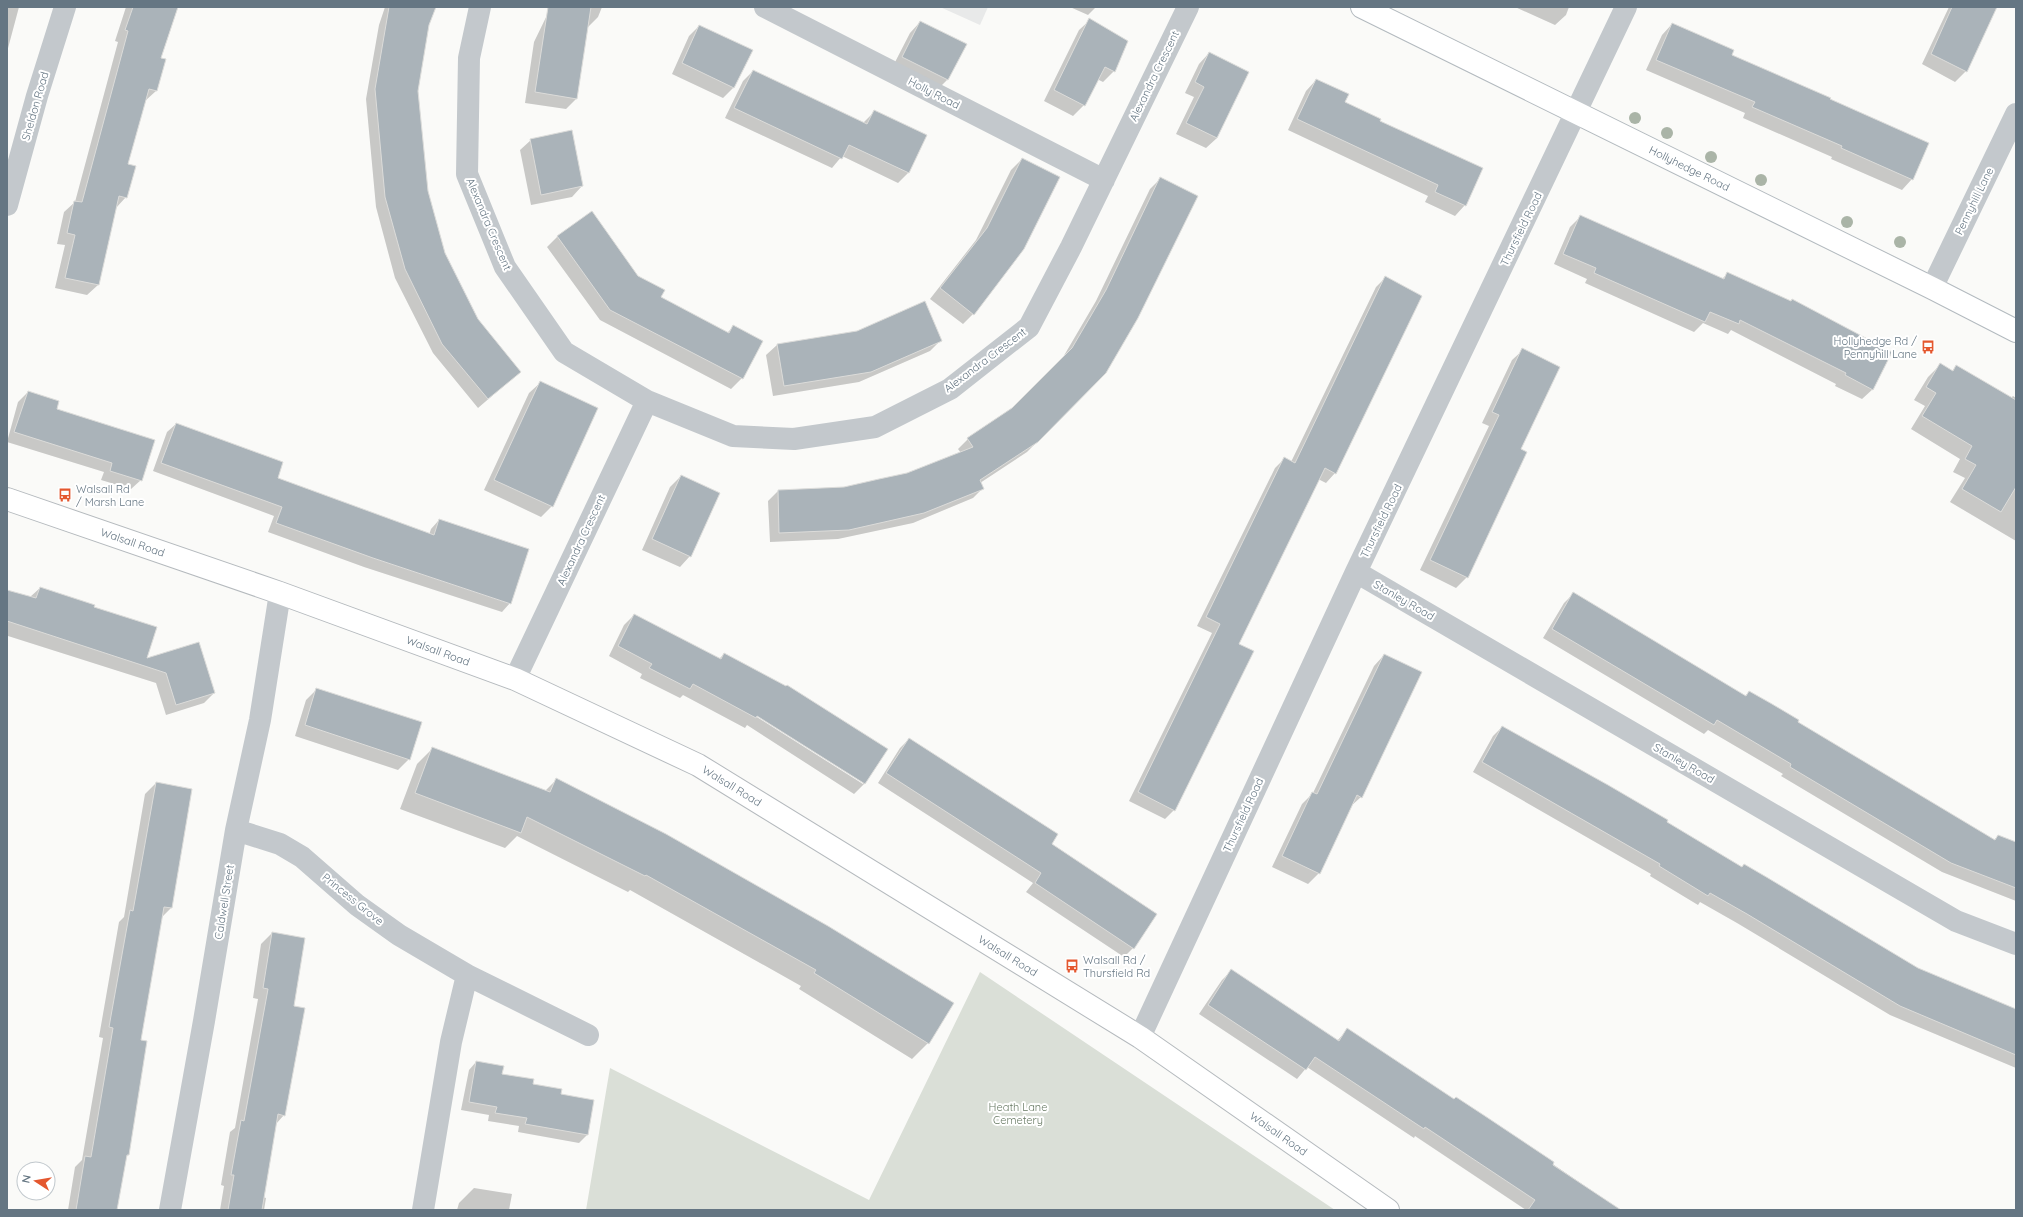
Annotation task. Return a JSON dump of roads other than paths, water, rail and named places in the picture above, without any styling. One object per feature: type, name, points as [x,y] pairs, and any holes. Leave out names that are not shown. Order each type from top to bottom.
[{"type":"main road","name":"Hollyhedge Road","points":[[1362,7],[1932,288],[2016,331]]},
{"type":"main road","name":"Walsall Road","points":[[7,499],[280,594],[515,679],[698,766],[1140,1037],[1388,1210]]},
{"type":"street","name":"Sheldon Road","points":[[7,205],[37,96],[65,7]]},
{"type":"street","name":"Alexandra Crescent","points":[[480,7],[469,58],[468,174],[505,267],[564,352],[647,401],[733,436],[794,439],[875,427],[950,389],[1029,327],[1104,180],[1188,7]]},
{"type":"street","name":"Holly Road","points":[[765,7],[1104,180]]},
{"type":"street","name":"Thursfield Road","points":[[1140,1037],[1356,572],[1626,7]]},
{"type":"street","name":"Pennyhill Lane","points":[[1932,288],[2016,114]]},
{"type":"street","name":"Alexandra Crescent","points":[[515,679],[647,401]]},
{"type":"street","name":"Stanley Road","points":[[1356,572],[1956,921],[2016,944]]},
{"type":"street","name":"Caldwell Street","points":[[170,1210],[236,830],[260,720],[280,594]]},
{"type":"street","name":"Princess Grove","points":[[236,830],[280,844],[302,857],[358,904],[399,935],[467,975],[588,1035]]},
{"type":"street","points":[[423,1210],[451,1042],[467,975]]},
{"type":"place","name":"Hollyhedge Rd / Pennyhill Lane","points":[[1928,347]]},
{"type":"place","name":"Walsall Rd / Marsh Lane","points":[[65,495]]},
{"type":"place","name":"Walsall Rd / Thursfield Rd","points":[[1072,966]]},
{"type":"park label","name":"Heath Lane Cemetery","points":[[1018,1113]]}]
